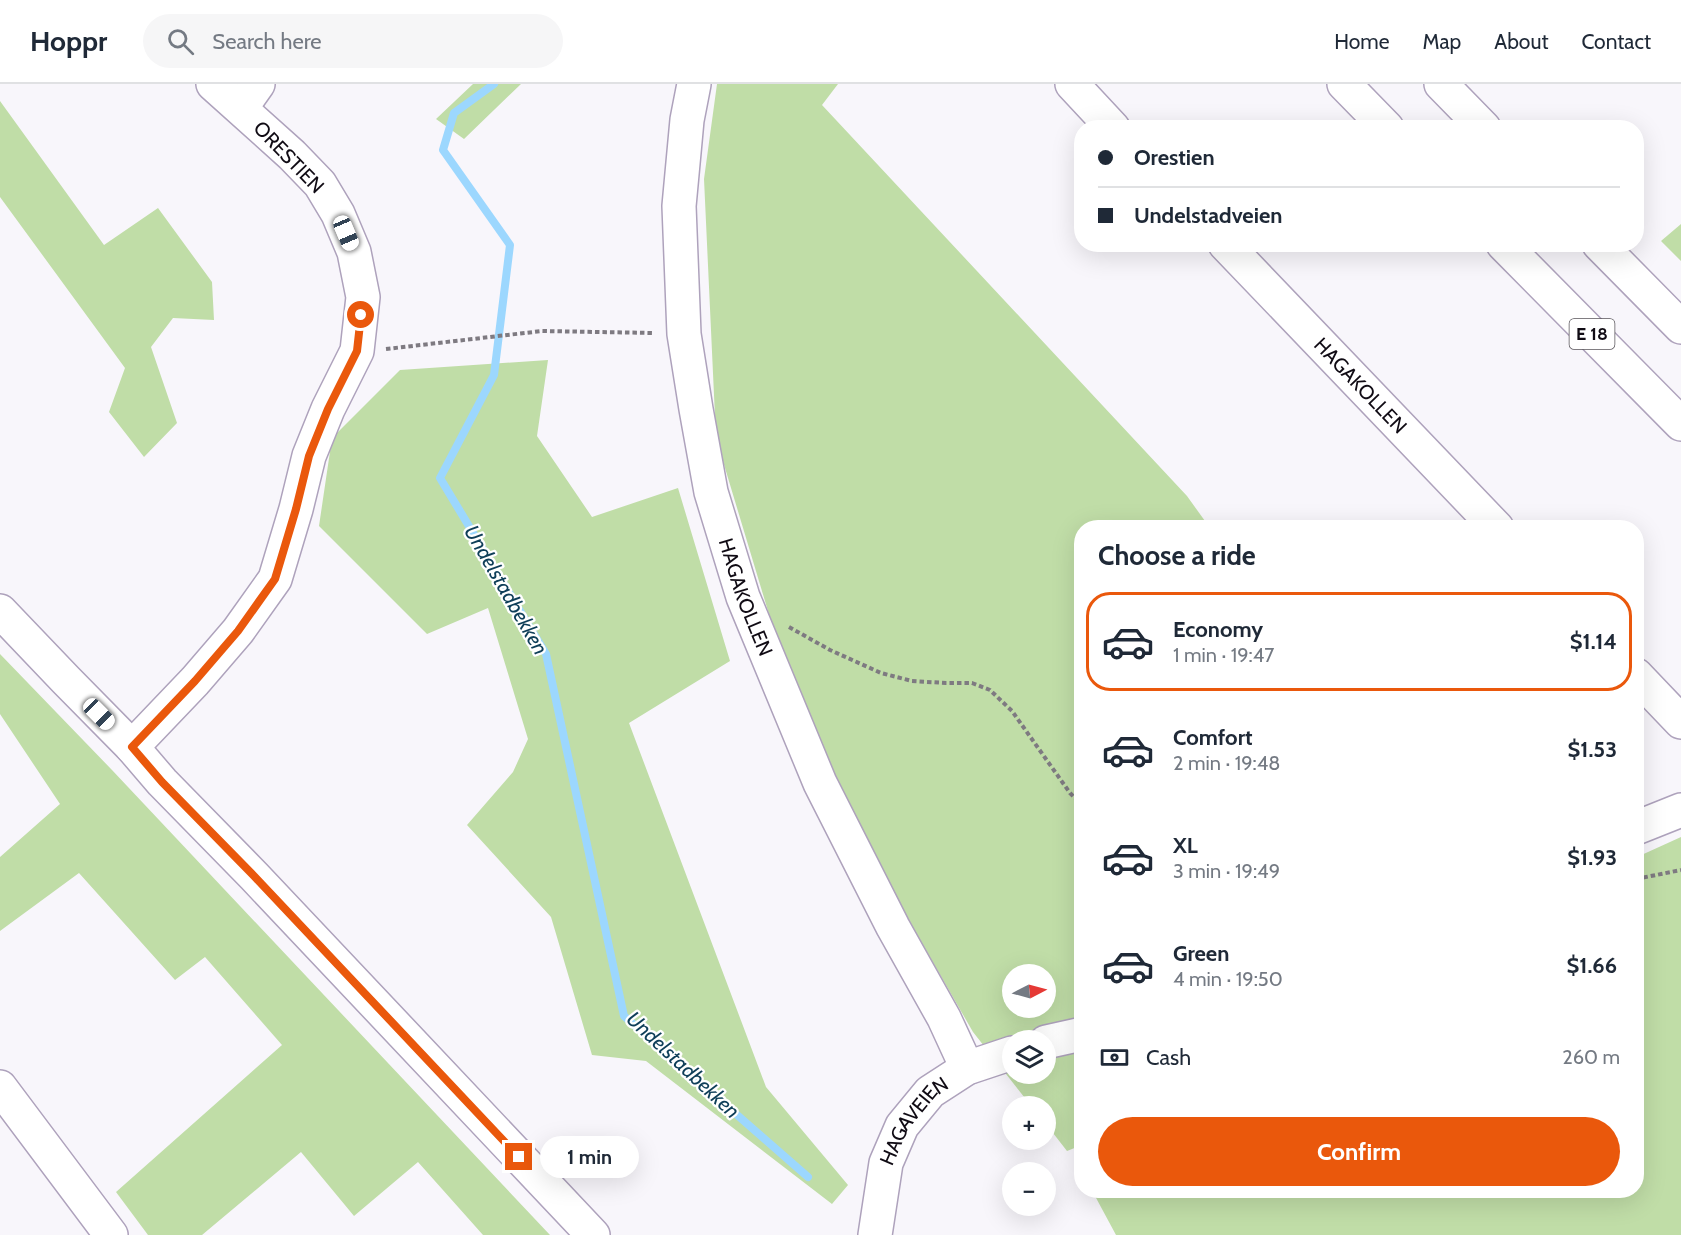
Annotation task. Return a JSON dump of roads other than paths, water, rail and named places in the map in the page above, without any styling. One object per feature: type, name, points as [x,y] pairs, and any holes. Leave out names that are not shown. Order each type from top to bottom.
[{"type":"main road","name":"ORESTIEN","points":[[132,747],[217,656],[275,579],[309,456],[328,409],[357,351],[363,297],[354,252],[338,214],[320,184],[292,155],[250,96],[213,84]]},
{"type":"main road","name":"HAGAKOLLEN","points":[[694,84],[687,120],[679,206],[684,334],[711,492],[743,597],[820,783],[893,927],[944,1018],[967,1068]]},
{"type":"main road","points":[[1072,84],[1106,120]]},
{"type":"main road","points":[[1344,84],[1380,120]]},
{"type":"main road","points":[[1441,84],[1476,120]]},
{"type":"main road","name":"HAGAKOLLEN","points":[[1234,252],[1489,520]]},
{"type":"main road","name":"E 18","points":[[1511,252],[1681,424]]},
{"type":"main road","points":[[1607,252],[1681,327]]},
{"type":"main road","points":[[0,611],[132,747],[162,782],[254,876],[592,1235]]},
{"type":"main road","points":[[1644,683],[1681,722]]},
{"type":"main road","points":[[1644,825],[1681,810]]},
{"type":"main road","points":[[1056,1040],[1074,1036]]},
{"type":"main road","name":"HAGAVEIEN","points":[[875,1235],[886,1163],[902,1126],[930,1092],[967,1068],[1002,1056]]},
{"type":"main road","points":[[0,1088],[13,1127],[111,1235]]},
{"type":"waterway","name":"Undelstadbekken","points":[[494,84],[454,113],[443,150],[510,245],[494,375],[440,478],[546,654],[624,1016],[808,1177]]}]
